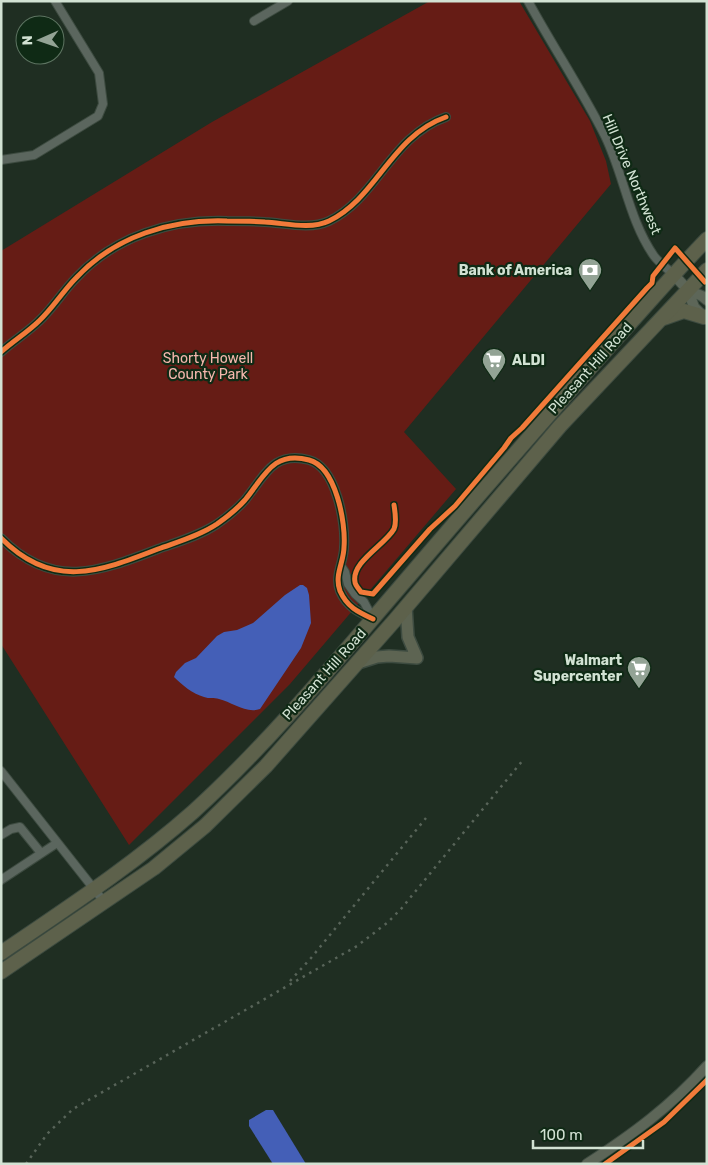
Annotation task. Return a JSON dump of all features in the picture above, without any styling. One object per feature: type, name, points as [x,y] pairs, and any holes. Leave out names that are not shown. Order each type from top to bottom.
[{"type":"highway","name":"Pleasant Hill Road","points":[[1,953],[143,854],[193,811],[253,754],[527,439],[673,274],[707,239]]},
{"type":"highway","name":"Pleasant Hill Road","points":[[1,972],[154,868],[205,826],[266,766],[358,663],[560,426],[707,270]]},
{"type":"highway","points":[[661,320],[684,311],[706,318]]},
{"type":"main road","points":[[358,663],[377,657],[417,658],[408,637],[406,606]]},
{"type":"street","points":[[1,160],[34,155],[98,116],[102,104],[99,73],[55,1]]},
{"type":"street","points":[[254,21],[288,1]]},
{"type":"street","name":"Hill Drive Northwest","points":[[528,1],[606,138],[625,194],[644,239],[654,257],[673,274]]},
{"type":"street","points":[[1,352],[37,323],[77,276],[107,251],[123,242],[162,227],[197,222],[220,220],[257,221],[301,225],[326,222],[347,210],[403,145],[420,130],[446,117]]},
{"type":"street","points":[[673,274],[688,290],[707,300]]},
{"type":"street","points":[[688,290],[694,306],[706,318]]},
{"type":"street","points":[[1,538],[32,562],[46,567],[74,571],[108,568],[215,526],[237,509],[267,470],[276,462],[287,458],[300,458],[312,461],[322,470],[329,478],[335,490],[345,536],[341,566],[337,578],[340,591],[354,611],[373,618]]},
{"type":"street","points":[[341,566],[345,572],[348,584],[364,602],[373,618]]},
{"type":"street","points":[[1,771],[105,903]]},
{"type":"street","points":[[1,835],[11,829],[20,827],[41,853]]},
{"type":"street","points":[[1,880],[57,843]]},
{"type":"street","points":[[587,1164],[638,1130],[673,1101],[707,1066]]},
{"type":"green space","name":"Shorty Howell County Park","points":[[430,1],[519,1],[590,121],[606,161],[611,184],[404,432],[456,489],[290,684],[129,845],[1,644],[1,251],[212,122]]},
{"type":"water","points":[[300,585],[307,588],[311,623],[301,648],[260,709],[244,709],[224,700],[200,696],[174,677],[176,672],[185,663],[196,658],[217,636],[253,623],[285,595]]},
{"type":"water","points":[[266,1110],[273,1110],[306,1164],[273,1164],[249,1126],[249,1120]]},
{"type":"railway","points":[[26,1164],[47,1134],[73,1109],[357,946],[387,923],[401,909],[523,760]]},
{"type":"railway","points":[[290,981],[426,818]]},
{"type":"cycle path","points":[[1,352],[39,321],[71,283],[91,263],[126,241],[165,227],[206,221],[246,221],[306,226],[322,224],[346,211],[360,198],[397,152],[411,138],[427,126],[446,117]]},
{"type":"cycle path","points":[[394,505],[396,520],[394,529],[363,561],[355,575],[356,586],[361,592],[373,594],[430,529],[455,506],[511,438],[652,283],[653,276],[675,248],[705,282]]},
{"type":"cycle path","points":[[1,538],[20,554],[39,565],[58,570],[76,572],[116,564],[203,532],[239,507],[264,475],[278,462],[297,458],[309,460],[326,473],[332,484],[341,511],[344,553],[338,579],[340,591],[350,605],[373,619]]},
{"type":"cycle path","points":[[605,1164],[664,1122],[707,1080]]},
{"type":"place","name":"Bank of America","points":[[590,291]]},
{"type":"place","name":"ALDI","points":[[494,381]]},
{"type":"place","name":"Walmart Supercenter","points":[[639,689]]}]
